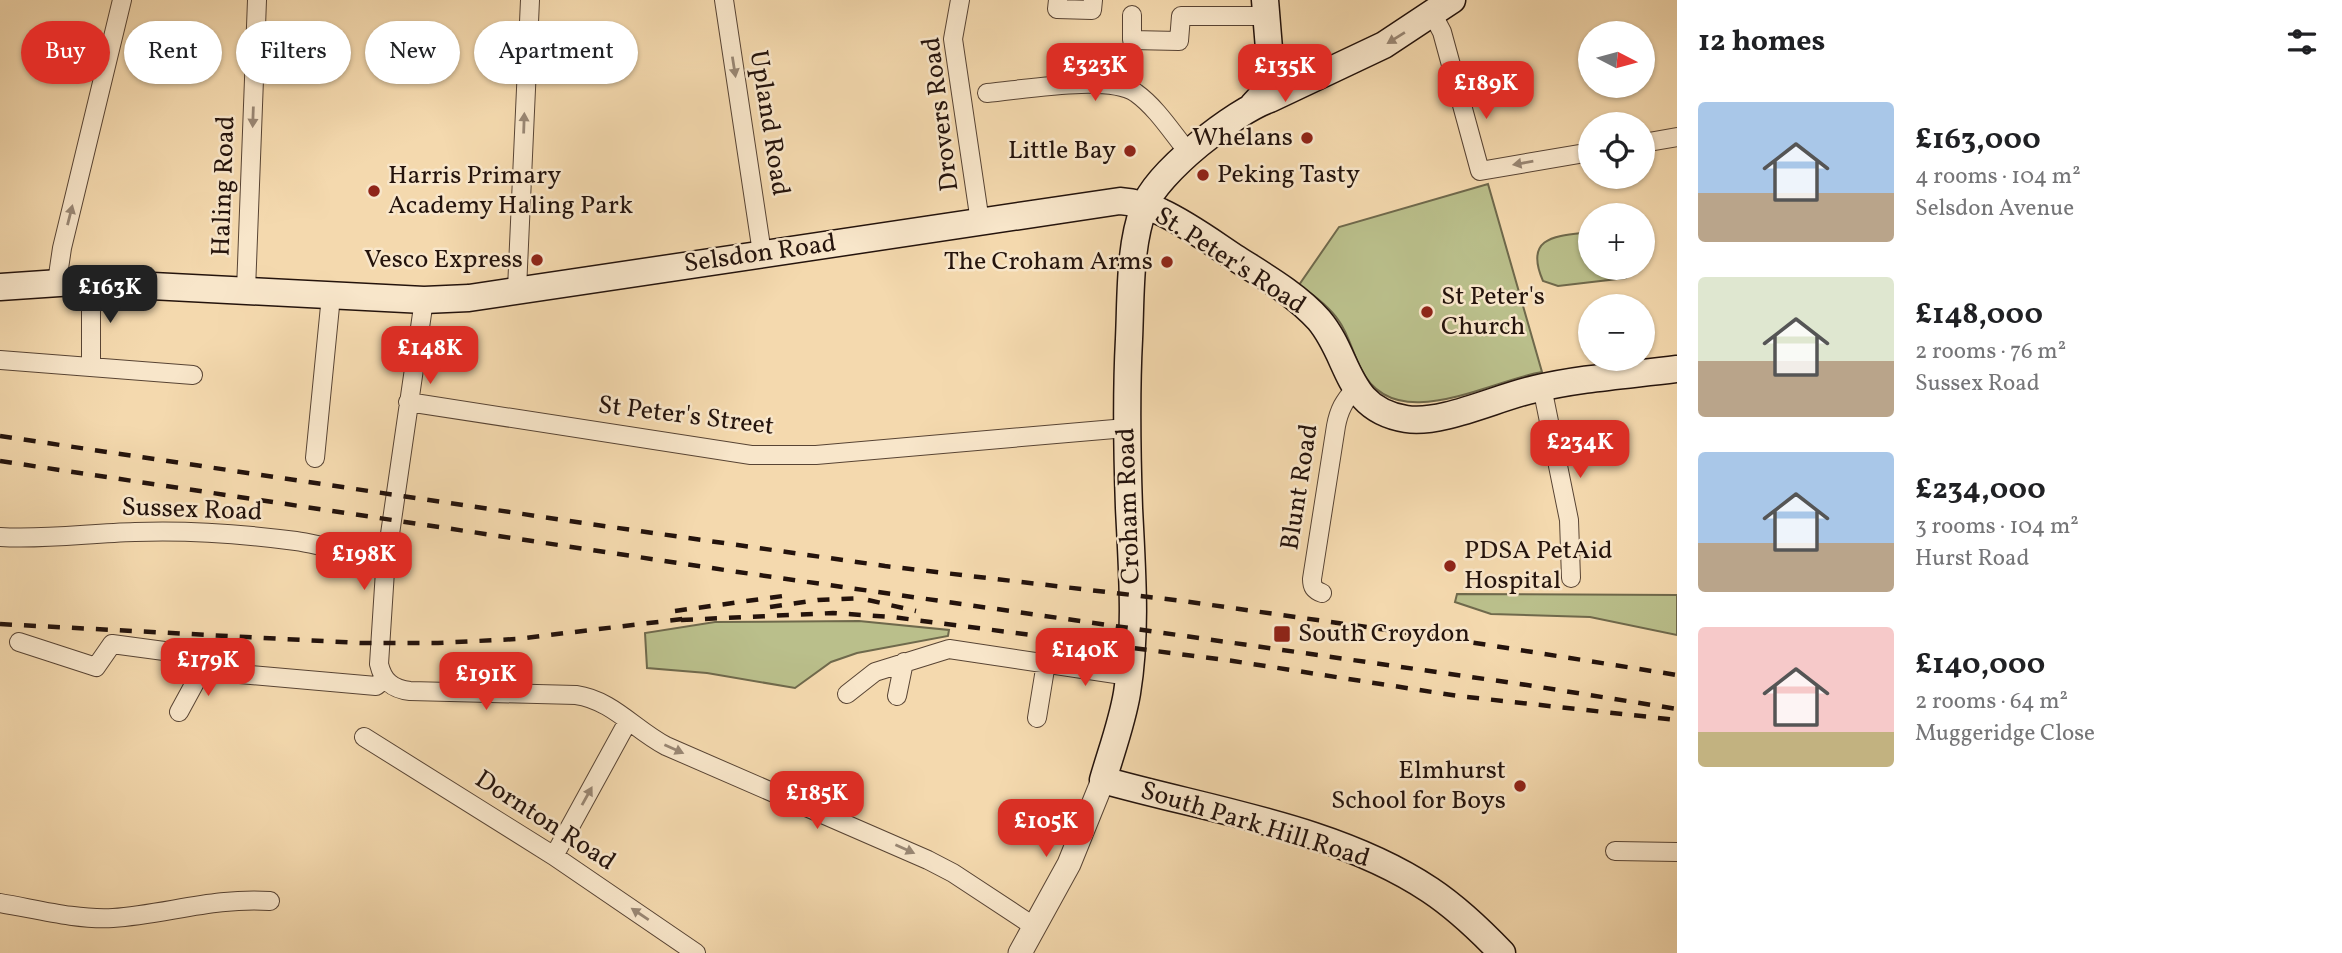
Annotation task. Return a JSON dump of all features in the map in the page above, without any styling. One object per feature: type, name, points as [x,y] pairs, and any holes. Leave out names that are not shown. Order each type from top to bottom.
[{"type":"main road","points":[[1253,105],[1384,45],[1442,7]]},
{"type":"main road","points":[[1144,206],[1161,181],[1189,153],[1253,105],[1266,90],[1272,67],[1265,8]]},
{"type":"main road","points":[[1270,80],[1334,68]]},
{"type":"main road","name":"Selsdon Road","points":[[0,287],[91,282],[424,300],[469,298],[1114,201],[1144,206]]},
{"type":"main road","name":"St. Peter's Road","points":[[1144,206],[1160,211],[1199,234],[1309,310],[1329,334],[1355,389],[1366,401],[1398,417],[1415,420],[1441,416],[1542,387],[1677,369]]},
{"type":"main road","name":"Croham Road","points":[[1102,780],[1124,710],[1129,676],[1133,609],[1126,428],[1132,283],[1139,223],[1144,206]]},
{"type":"main road","name":"South Park Hill Road","points":[[1102,780],[1284,828],[1344,846],[1373,858],[1441,898],[1468,919],[1502,953]]},
{"type":"street","points":[[57,282],[62,248],[122,0]]},
{"type":"street","name":"Haling Road","points":[[246,290],[257,0]]},
{"type":"street","points":[[517,289],[530,0]]},
{"type":"street","name":"Upland Road","points":[[724,0],[762,253]]},
{"type":"street","name":"Drovers Road","points":[[960,0],[953,39],[980,222]]},
{"type":"street","points":[[1058,0],[1058,9],[1092,10],[1093,0]]},
{"type":"street","points":[[1442,7],[1442,32],[1480,171],[1578,154]]},
{"type":"street","points":[[1132,15],[1132,40],[1179,41],[1181,16],[1265,8]]},
{"type":"street","points":[[987,93],[1101,83],[1125,87],[1148,104],[1189,153]]},
{"type":"street","points":[[1655,141],[1677,137]]},
{"type":"street","points":[[91,282],[91,367]]},
{"type":"street","points":[[315,458],[331,296]]},
{"type":"street","points":[[424,300],[390,534],[382,550],[385,571],[378,656],[379,667],[390,685],[405,690],[584,696],[601,702],[647,736],[666,746],[929,860],[1035,927]]},
{"type":"street","points":[[0,360],[193,375]]},
{"type":"street","points":[[1542,387],[1569,520],[1571,578]]},
{"type":"street","name":"Blunt Road","points":[[1322,593],[1312,586],[1312,579],[1336,426],[1339,409],[1355,389]]},
{"type":"street","name":"St Peter's Street","points":[[408,402],[751,455],[816,454],[1126,428]]},
{"type":"street","name":"Sussex Road","points":[[0,537],[187,532],[267,538],[361,551],[382,550]]},
{"type":"street","points":[[19,642],[96,667],[112,644],[179,653],[204,666],[228,673],[376,686],[385,679]]},
{"type":"street","points":[[847,694],[875,672],[949,649],[1129,676]]},
{"type":"street","points":[[897,696],[904,662]]},
{"type":"street","points":[[1037,718],[1046,663]]},
{"type":"street","points":[[179,712],[204,666]]},
{"type":"street","points":[[554,856],[622,717]]},
{"type":"street","name":"Dornton Road","points":[[364,737],[554,856],[696,953]]},
{"type":"street","name":"Croham Road","points":[[1020,953],[1069,864],[1102,780]]},
{"type":"street","points":[[1615,851],[1677,852]]},
{"type":"street","points":[[0,902],[105,918],[231,900],[270,901]]},
{"type":"green space","points":[[1488,184],[1542,372],[1444,399],[1419,402],[1396,399],[1376,389],[1361,369],[1346,332],[1335,316],[1321,301],[1299,285],[1339,227]]},
{"type":"green space","points":[[1578,234],[1578,280],[1609,280],[1558,286],[1543,281],[1537,255],[1541,246],[1556,237]]},
{"type":"green space","points":[[1457,594],[1677,595],[1677,635],[1590,617],[1491,614],[1455,602]]},
{"type":"green space","points":[[859,621],[949,630],[948,636],[857,653],[831,662],[795,688],[707,673],[647,668],[645,633],[715,622]]},
{"type":"railway","points":[[0,436],[590,524],[885,566],[1183,601],[1677,675]]},
{"type":"railway","points":[[0,461],[1677,709]]},
{"type":"railway","points":[[675,611],[783,596]]},
{"type":"railway","points":[[770,607],[818,600],[864,598]]},
{"type":"railway","points":[[868,600],[916,611]]},
{"type":"railway","points":[[681,620],[833,613],[892,617],[1233,661],[1458,696],[1677,720]]},
{"type":"railway","points":[[0,624],[360,643],[438,643],[516,639],[691,618]]},
{"type":"place","name":"Whelans","points":[[1307,138]]},
{"type":"place","name":"Little Bay","points":[[1130,151]]},
{"type":"place","name":"Peking Tasty","points":[[1203,175]]},
{"type":"place","name":"Harris Primary Academy Haling Park","points":[[374,191]]},
{"type":"place","name":"Vesco Express","points":[[537,260]]},
{"type":"place","name":"The Croham Arms","points":[[1167,262]]},
{"type":"place","name":"St Peter's Church","points":[[1427,312]]},
{"type":"place","name":"PDSA PetAid Hospital","points":[[1450,566]]},
{"type":"place","name":"South Croydon","points":[[1282,634]]},
{"type":"place","name":"Elmhurst School for Boys","points":[[1520,786]]}]
